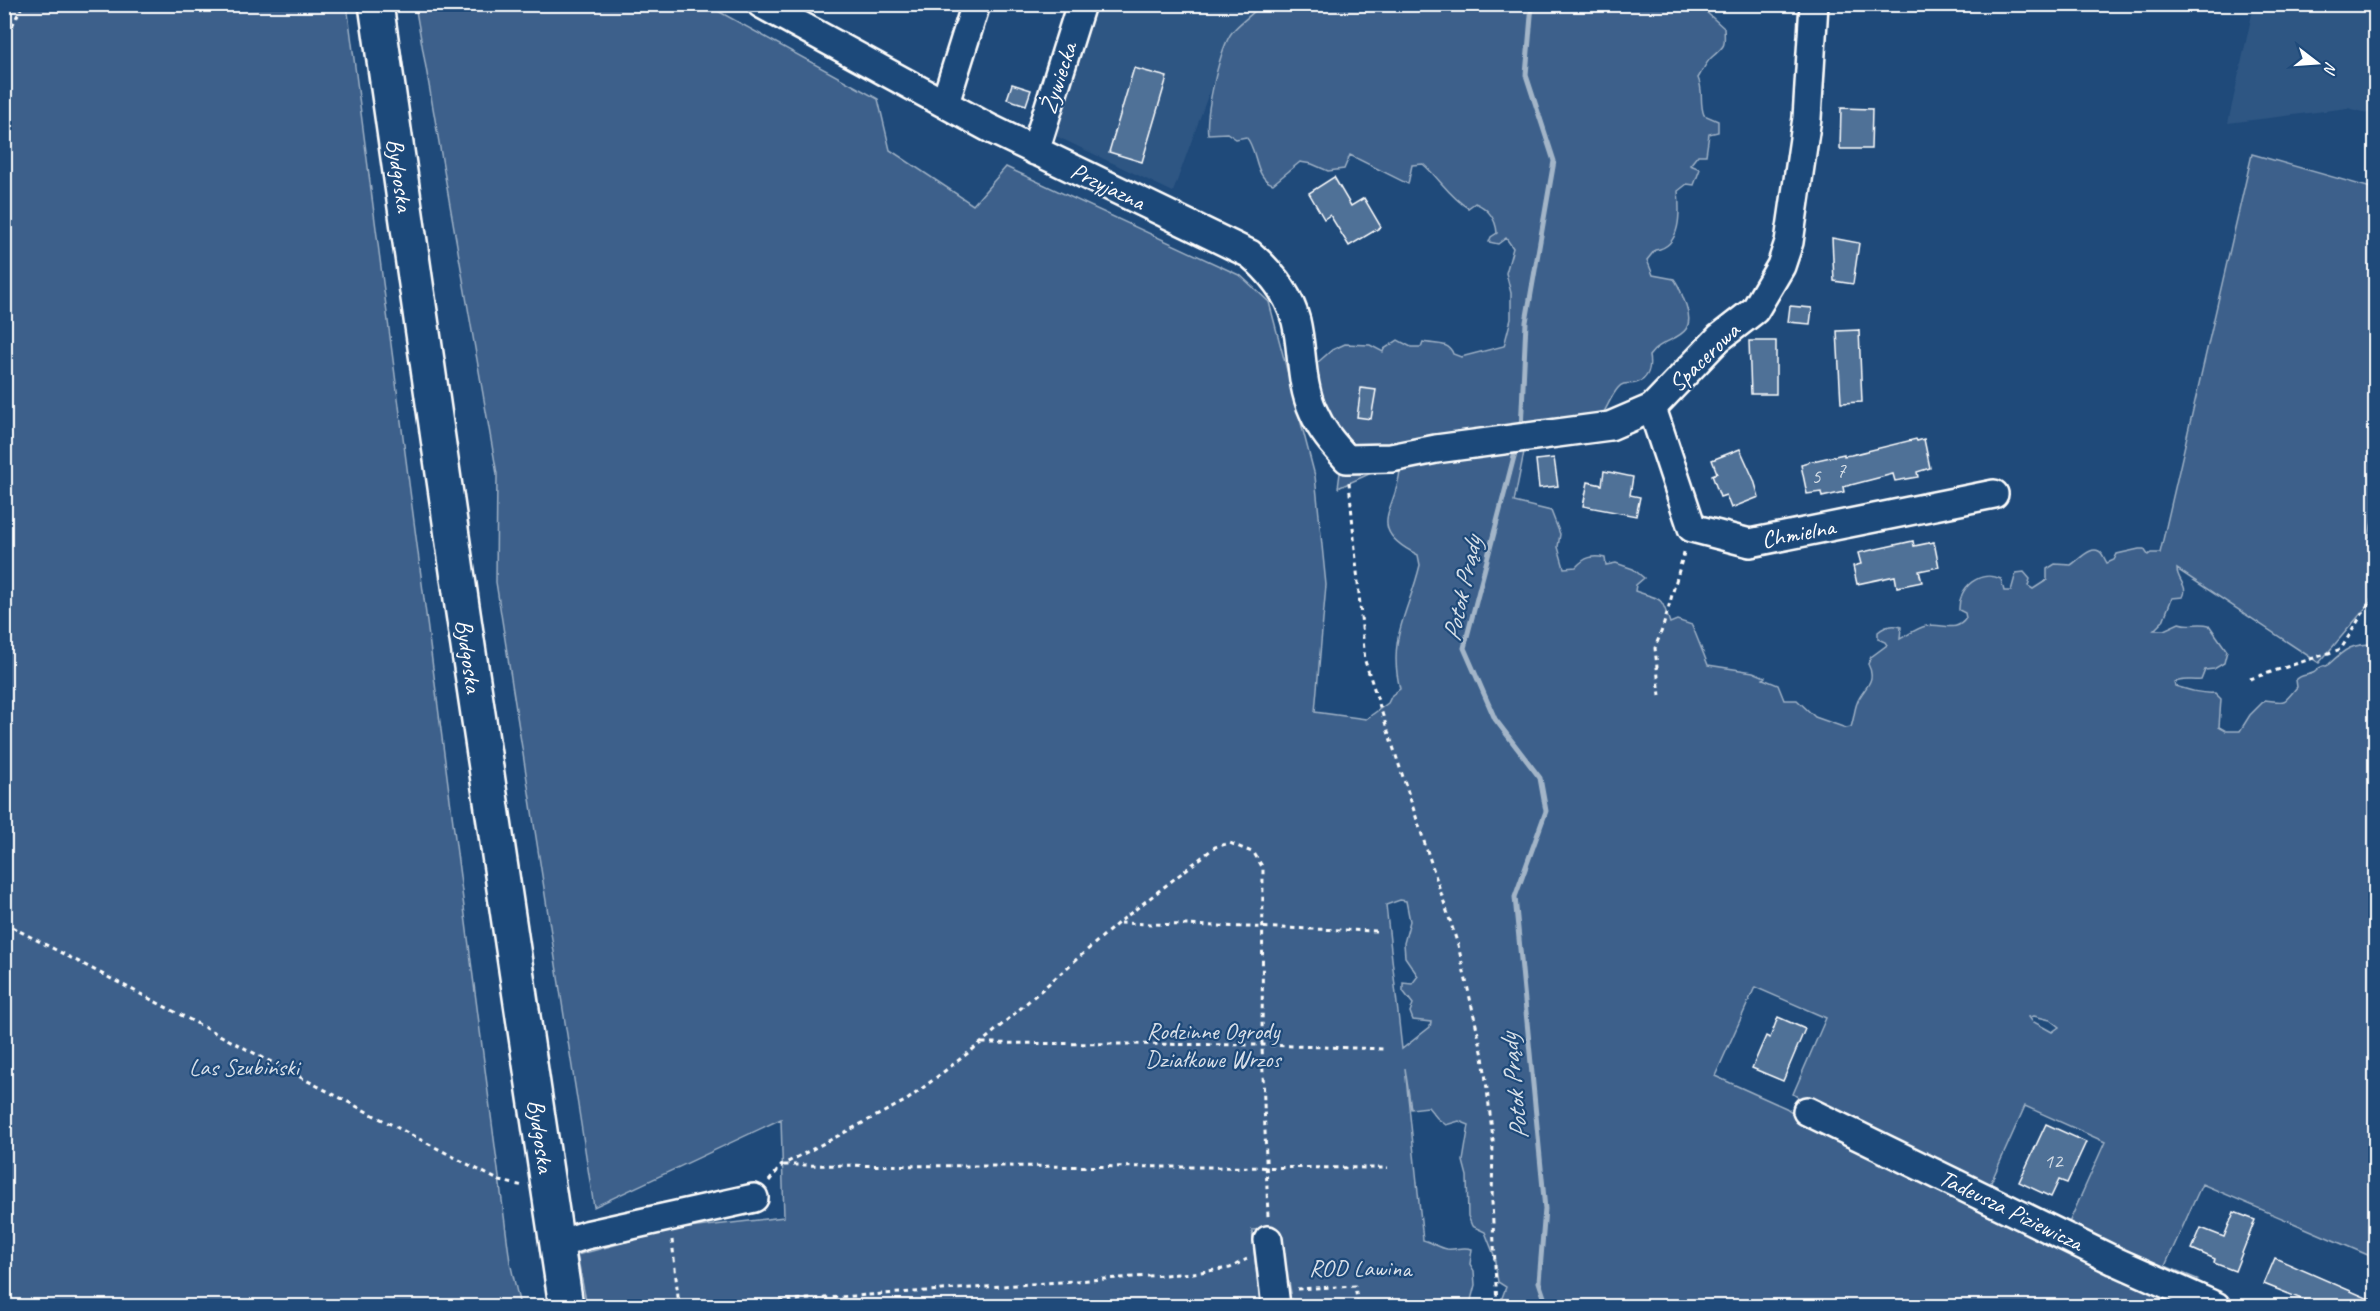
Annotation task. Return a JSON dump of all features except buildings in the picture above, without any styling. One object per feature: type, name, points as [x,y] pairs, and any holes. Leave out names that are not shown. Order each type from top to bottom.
[{"type":"main road","name":"Bydgoska","points":[[376,4],[462,606],[566,1306]]},
{"type":"street","name":"Przyjazna","points":[[761,4],[1035,150],[1250,254],[1269,270],[1283,292],[1296,320],[1304,377],[1312,410],[1327,438],[1347,459]]},
{"type":"street","points":[[945,103],[976,4]]},
{"type":"street","name":"Żywiecka","points":[[1035,150],[1081,4]]},
{"type":"street","name":"Spacerowa","points":[[1347,459],[1391,458],[1436,449],[1610,426],[1652,408],[1719,338],[1755,310],[1781,266],[1789,242],[1807,117],[1814,4]]},
{"type":"street","points":[[1652,408],[1692,528]]},
{"type":"street","name":"Chmielna","points":[[1692,528],[1750,543],[1994,494]]},
{"type":"street","name":"Tadeusza Piziewicza","points":[[1807,1111],[2115,1261],[2216,1306]]},
{"type":"street","points":[[556,1245],[586,1235],[754,1198]]},
{"type":"street","points":[[1268,1243],[1275,1299]]},
{"type":"path","points":[[4,42],[23,4]]},
{"type":"path","points":[[1347,459],[1365,662],[1458,945],[1483,1056],[1493,1139],[1492,1202],[1497,1306]]},
{"type":"path","points":[[1659,696],[1655,648],[1692,528]]},
{"type":"path","points":[[2250,678],[2341,649],[2370,601],[2376,596]]},
{"type":"path","points":[[707,1306],[1230,1269],[1268,1243],[1262,1045],[1263,868],[1254,853],[1230,843],[1215,847],[1118,923],[981,1042],[907,1101],[782,1166],[754,1198]]},
{"type":"path","points":[[4,923],[500,1181],[526,1187],[549,1187]]},
{"type":"path","points":[[1118,923],[1376,931]]},
{"type":"path","points":[[981,1042],[1262,1045],[1385,1049]]},
{"type":"path","points":[[782,1166],[1388,1168]]},
{"type":"path","points":[[668,1217],[679,1306]]},
{"type":"path","points":[[1275,1299],[1355,1286],[1358,1306]]},
{"type":"shaded area","points":[[1094,5],[1260,5],[1231,32],[1173,192],[1054,135]]},
{"type":"shaded area","points":[[2254,5],[2375,5],[2375,115],[2348,108],[2228,123]]},
{"type":"green space","name":"Las Szubiński","points":[[5,4],[347,5],[510,1262],[520,1306],[5,1306]]},
{"type":"green space","points":[[415,5],[707,5],[878,99],[890,150],[973,205],[1006,167],[1241,276],[1269,302],[1315,476],[1326,585],[1315,712],[1366,719],[1388,703],[1392,695],[1400,689],[1396,655],[1398,640],[1420,565],[1418,555],[1401,545],[1387,527],[1387,517],[1398,484],[1400,470],[1389,465],[1338,488],[1340,473],[1336,465],[1311,361],[1317,363],[1332,350],[1345,344],[1370,345],[1383,352],[1398,340],[1411,347],[1421,347],[1423,342],[1445,345],[1453,354],[1461,357],[1504,346],[1511,319],[1511,293],[1506,273],[1513,248],[1506,238],[1498,244],[1489,242],[1491,237],[1497,233],[1490,215],[1475,203],[1468,208],[1462,204],[1423,164],[1412,165],[1408,184],[1350,155],[1344,169],[1328,171],[1300,162],[1273,184],[1262,176],[1253,149],[1246,137],[1236,139],[1227,133],[1208,134],[1211,97],[1223,51],[1233,31],[1260,5],[1702,5],[1703,9],[1724,28],[1724,45],[1708,62],[1698,78],[1704,115],[1718,121],[1718,132],[1709,134],[1706,155],[1698,155],[1690,165],[1700,169],[1694,185],[1687,184],[1678,191],[1679,218],[1675,235],[1664,247],[1655,250],[1647,260],[1653,275],[1674,279],[1676,282],[1686,305],[1688,325],[1684,332],[1655,349],[1649,356],[1650,364],[1644,379],[1618,388],[1601,417],[1526,442],[1514,502],[1551,511],[1560,534],[1558,547],[1564,568],[1576,567],[1586,559],[1597,557],[1605,558],[1606,565],[1616,563],[1633,569],[1644,578],[1636,585],[1635,591],[1662,602],[1670,623],[1677,620],[1692,625],[1708,665],[1753,672],[1765,677],[1763,679],[1778,685],[1784,700],[1797,700],[1815,717],[1846,728],[1851,727],[1859,698],[1870,681],[1871,671],[1868,664],[1871,657],[1887,645],[1878,639],[1878,632],[1883,628],[1901,627],[1900,639],[1926,626],[1953,627],[1962,623],[1966,618],[1965,613],[1959,610],[1962,594],[1972,582],[1985,576],[2001,579],[2004,591],[2011,591],[2016,573],[2024,572],[2030,579],[2028,586],[2033,589],[2047,580],[2047,569],[2055,564],[2071,565],[2090,551],[2098,551],[2107,563],[2114,560],[2117,554],[2139,549],[2144,549],[2148,555],[2160,553],[2252,154],[2375,189],[2376,502],[2369,537],[2375,538],[2375,597],[2319,663],[2177,569],[2185,590],[2183,597],[2172,598],[2163,621],[2154,630],[2164,630],[2179,623],[2209,625],[2227,651],[2224,663],[2214,669],[2205,670],[2201,680],[2183,680],[2174,683],[2175,686],[2190,690],[2215,693],[2221,699],[2219,727],[2226,731],[2240,731],[2250,715],[2265,700],[2281,702],[2286,700],[2297,687],[2296,680],[2300,677],[2326,666],[2350,648],[2375,644],[2375,1258],[2202,1184],[2165,1266],[2197,1279],[2186,1281],[2068,1225],[2105,1142],[2025,1106],[1988,1189],[1819,1111],[1793,1094],[1826,1018],[1755,987],[1715,1076],[1786,1108],[1805,1121],[2202,1306],[1499,1306],[1506,1287],[1498,1282],[1494,1255],[1485,1232],[1472,1226],[1468,1216],[1467,1176],[1463,1161],[1469,1125],[1459,1121],[1446,1125],[1428,1107],[1411,1109],[1405,1068],[1423,1240],[1447,1249],[1472,1249],[1470,1264],[1474,1271],[1475,1285],[1471,1300],[1472,1306],[1278,1306],[1287,1292],[1291,1293],[1289,1282],[1278,1280],[1268,1229],[1252,1230],[1260,1306],[587,1306],[577,1255],[671,1230],[784,1217],[781,1119],[594,1207],[496,582],[497,474]],"holes":[[[1400,900],[1406,901],[1410,921],[1404,943],[1405,957],[1418,976],[1412,984],[1403,983],[1403,991],[1413,1004],[1410,1012],[1413,1020],[1431,1022],[1430,1027],[1402,1049],[1386,905]],[[2029,1017],[2050,1020],[2059,1027],[2052,1032]]]},
{"type":"waterway","name":"Potok Prądy","points":[[1521,430],[1526,322],[1554,161],[1526,75],[1532,4]]},
{"type":"waterway","name":"Potok Prądy","points":[[1517,445],[1464,648],[1495,719],[1540,778],[1546,811],[1515,897],[1545,1209],[1539,1282],[1547,1306]]},
{"type":"park label","name":"Rodzinne Ogrody Działkowe Wrzos","points":[[1213,1045]]},
{"type":"park label","name":"ROD Lawina","points":[[1360,1268]]}]
